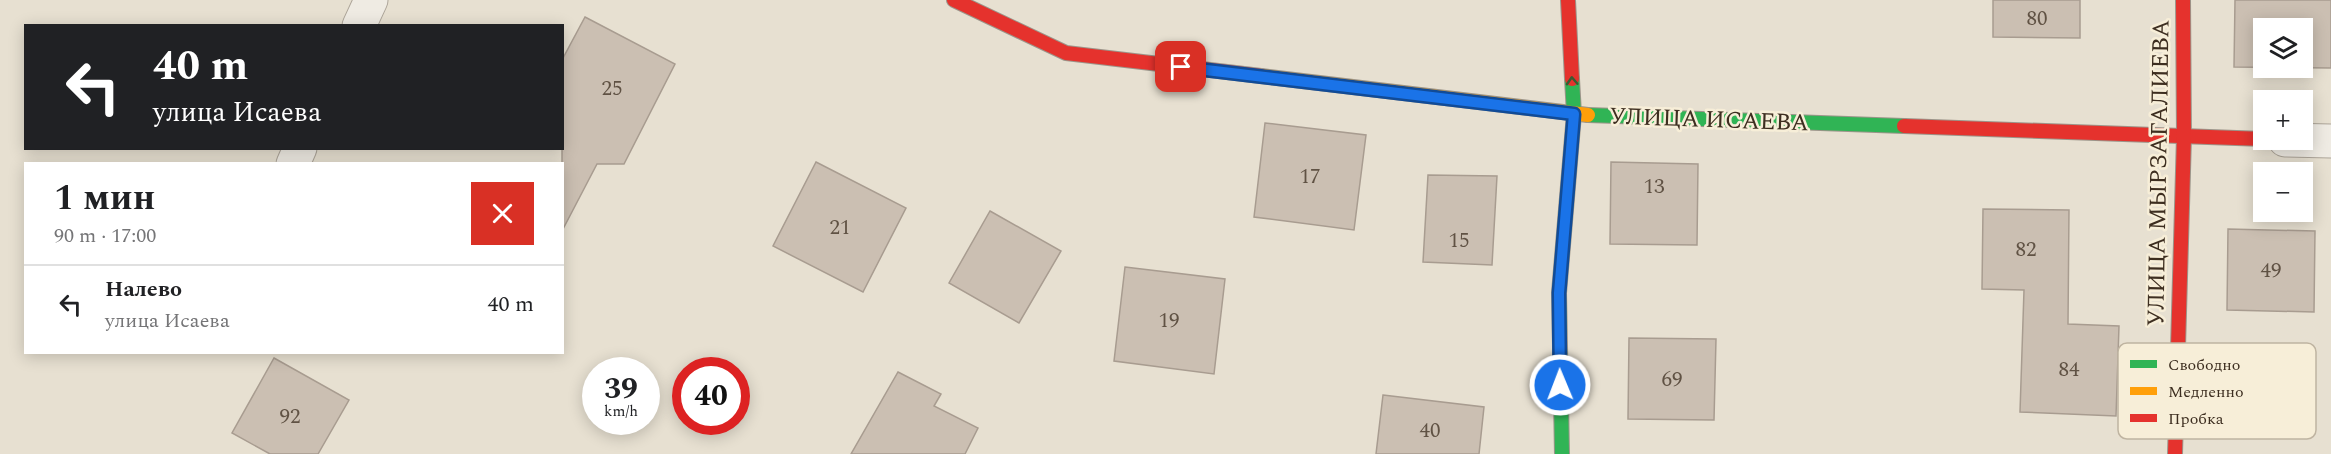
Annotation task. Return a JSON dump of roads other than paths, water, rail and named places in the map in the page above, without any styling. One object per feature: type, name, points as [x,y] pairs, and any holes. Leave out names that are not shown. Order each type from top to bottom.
[{"type":"street","points":[[360,24],[371,0]]},
{"type":"street","name":"УЛИЦА ИСАЕВА","points":[[954,0],[1066,53],[1574,114],[2253,139]]},
{"type":"street","points":[[1562,454],[1559,293],[1574,114],[1568,0]]},
{"type":"street","name":"УЛИЦА МЫРЗАГАЛИЕВА","points":[[2178,343],[2184,136],[2183,0]]},
{"type":"street","points":[[2313,141],[2331,141]]},
{"type":"street","name":"УЛИЦА МЫРЗАГАЛИЕВА","points":[[2175,439],[2175,454]]}]
